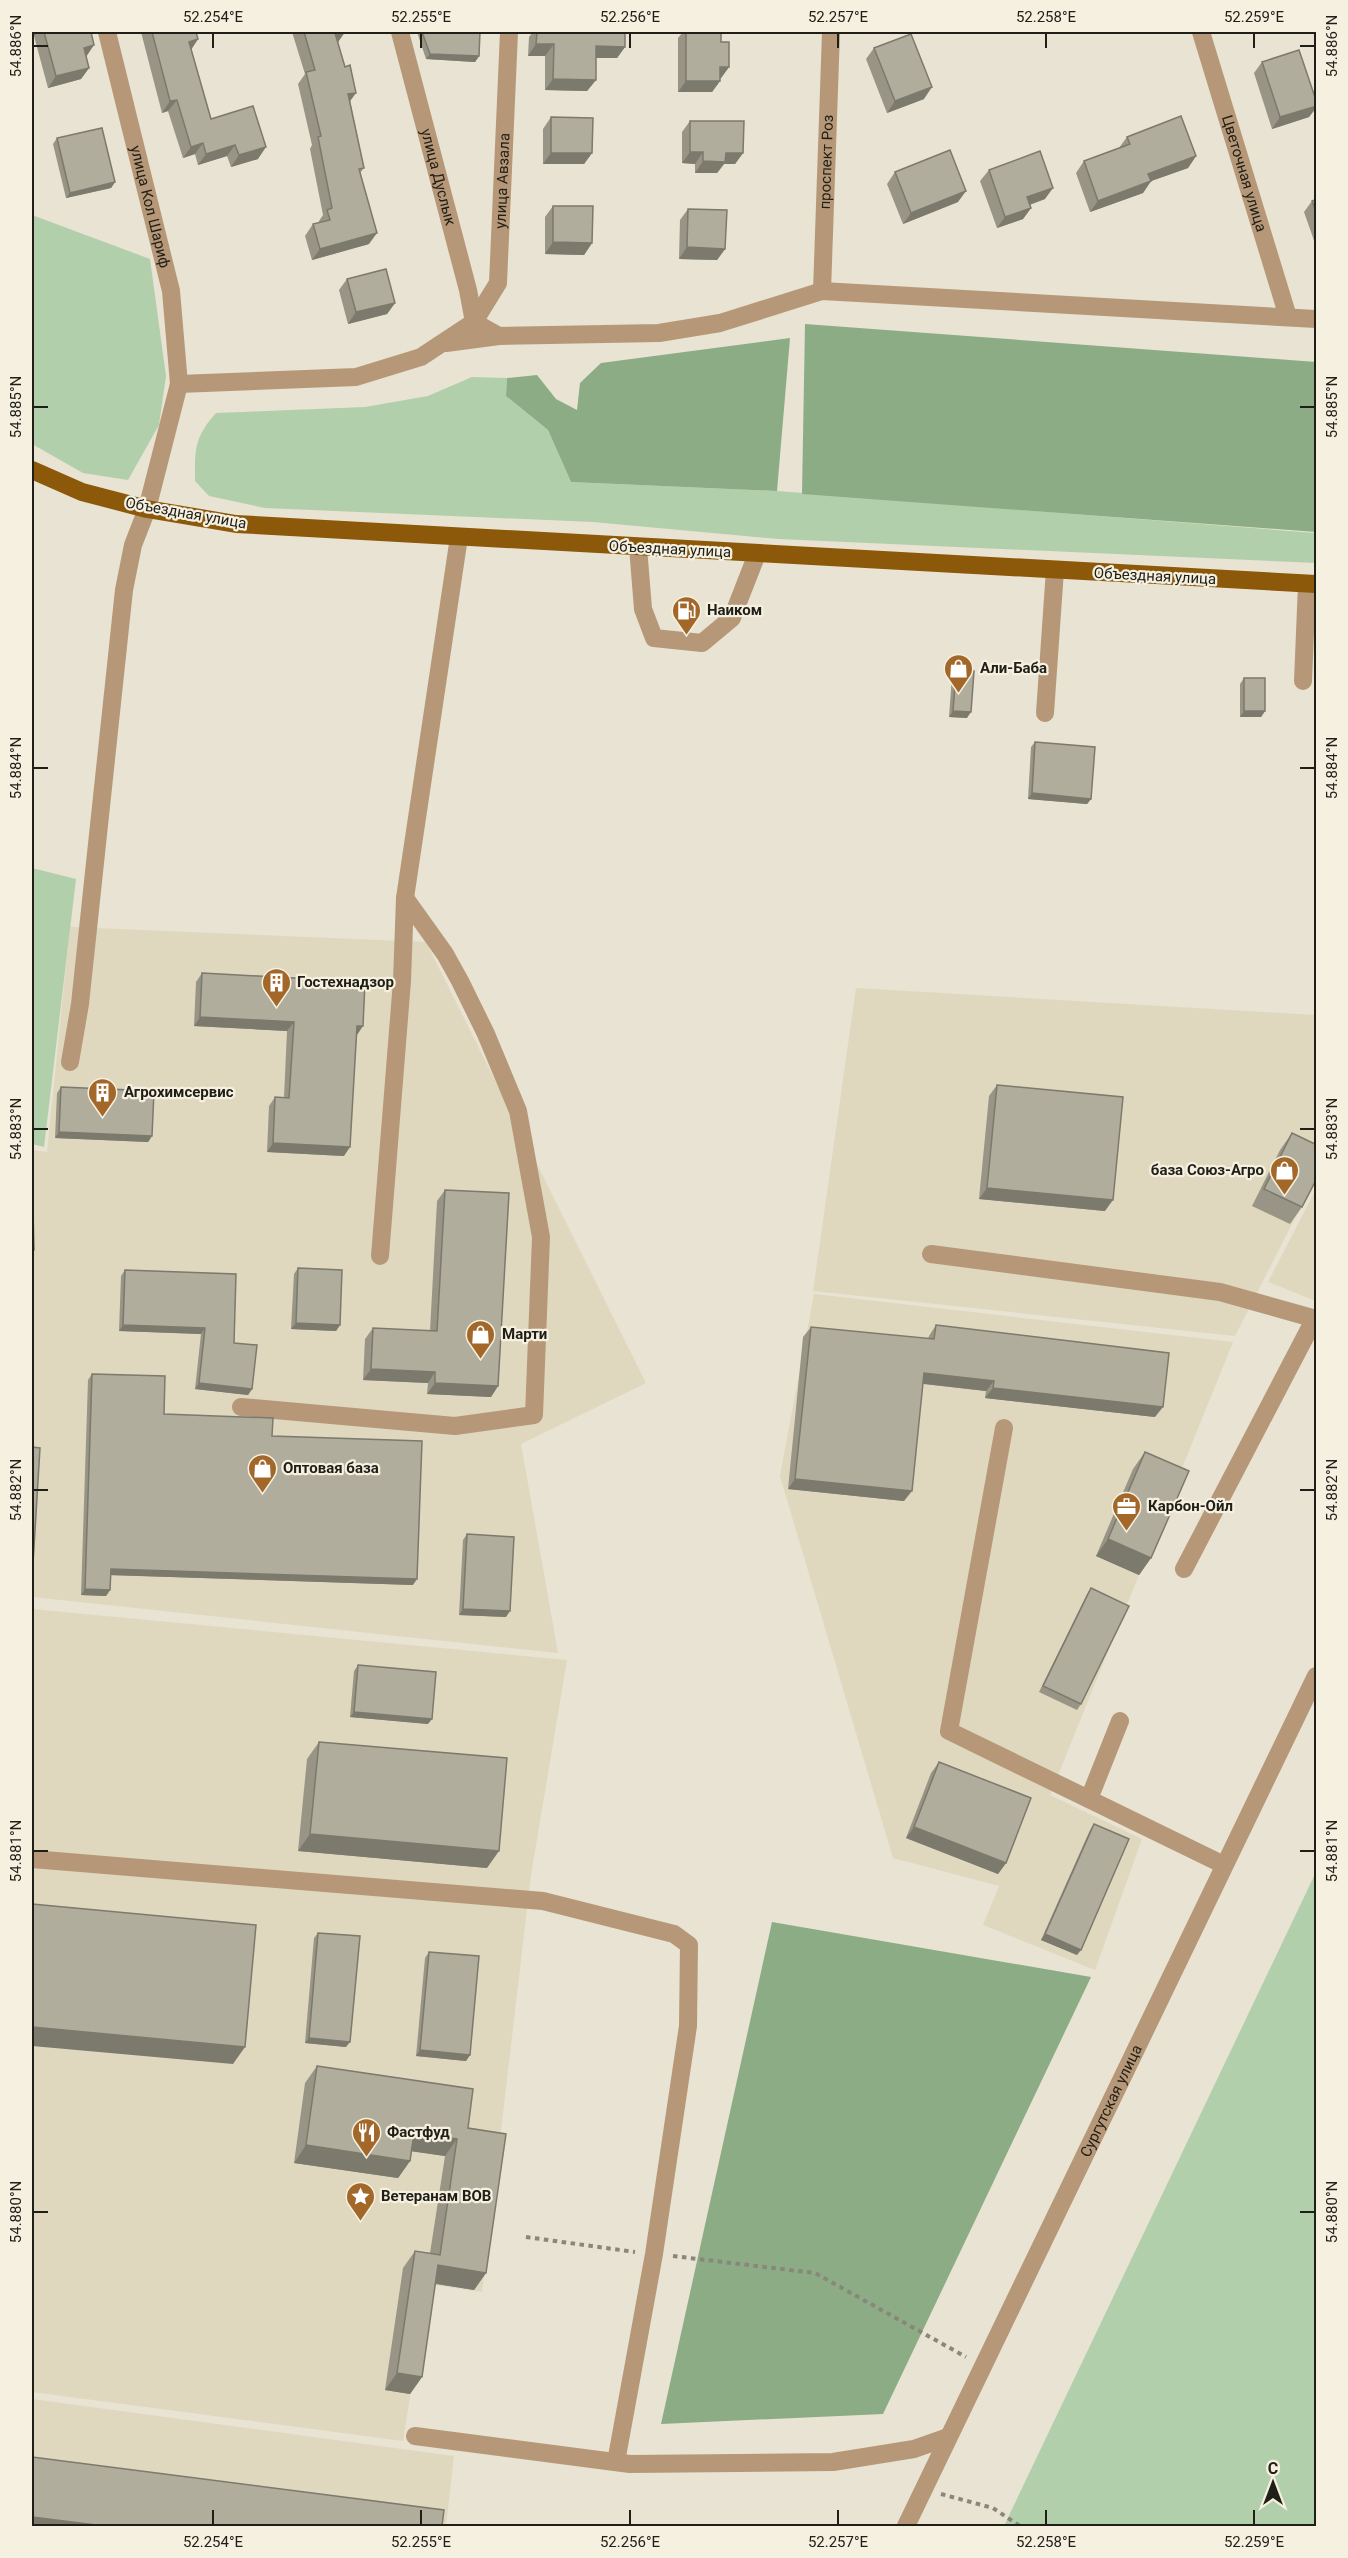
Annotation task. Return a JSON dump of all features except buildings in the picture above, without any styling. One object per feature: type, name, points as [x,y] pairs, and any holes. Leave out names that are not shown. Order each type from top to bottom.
[{"type":"main road","name":"Объездная улица","points":[[32,470],[82,492],[147,509],[236,524],[1312,584]]},
{"type":"street","name":"улица Кол Шариф","points":[[70,1062],[80,1004],[124,590],[133,544],[147,509],[179,384],[171,291],[107,32]]},
{"type":"street","name":"улица Дуслык","points":[[400,32],[468,290],[474,322]]},
{"type":"street","name":"улица Авзала","points":[[474,322],[498,283],[509,32]]},
{"type":"street","name":"проспект Роз","points":[[822,291],[831,32]]},
{"type":"street","name":"Цветочная улица","points":[[1201,32],[1288,317]]},
{"type":"street","points":[[442,344],[500,336],[659,333],[720,323],[822,291],[1317,319]]},
{"type":"street","points":[[179,384],[356,377],[421,357],[474,322],[500,336]]},
{"type":"street","points":[[380,1256],[402,981],[405,898],[459,537]]},
{"type":"street","points":[[638,547],[643,609],[654,638],[702,643],[732,618],[757,554]]},
{"type":"street","points":[[1045,713],[1055,570]]},
{"type":"street","points":[[1303,681],[1312,584]]},
{"type":"street","points":[[240,1407],[455,1426],[534,1415],[542,1237],[518,1111],[486,1034],[460,981],[445,954],[405,898]]},
{"type":"street","points":[[931,1254],[1220,1292],[1316,1318],[1184,1569]]},
{"type":"street","points":[[1004,1428],[949,1731],[1224,1865]]},
{"type":"street","name":"Сургутская улица","points":[[906,2526],[1317,1676]]},
{"type":"street","points":[[1089,1799],[1120,1721]]},
{"type":"street","points":[[32,1859],[543,1900],[674,1934],[689,1945],[688,2026],[654,2254],[616,2462]]},
{"type":"street","points":[[415,2436],[616,2462],[833,2462],[914,2449],[948,2437]]},
{"type":"path","points":[[526,2237],[815,2273],[982,2366]]},
{"type":"path","points":[[924,2489],[993,2508],[1020,2526]]},
{"type":"shaded area","points":[[70,927],[426,942],[646,1383],[521,1444],[558,1653],[32,1597],[32,1150],[47,1152]]},
{"type":"shaded area","points":[[856,988],[1316,1015],[1316,1177],[1235,1336],[813,1291]]},
{"type":"shaded area","points":[[1316,1189],[1316,1301],[1268,1282]]},
{"type":"shaded area","points":[[814,1294],[1233,1342],[1050,1795],[1142,1839],[1095,1970],[983,1925],[999,1886],[893,1858],[780,1476]]},
{"type":"shaded area","points":[[32,1609],[567,1660],[531,1875],[482,2292],[428,2284],[403,2441],[32,2392]]},
{"type":"shaded area","points":[[32,2399],[454,2456],[446,2526],[32,2526]]},
{"type":"green space","points":[[32,215],[150,259],[166,376],[159,425],[128,480],[83,473],[32,444]]},
{"type":"green space","points":[[805,324],[1316,362],[1316,532],[802,494]]},
{"type":"green space","points":[[790,338],[777,491],[571,482],[548,430],[506,396],[507,378],[537,375],[556,399],[577,410],[580,383],[601,363]]},
{"type":"green space","points":[[472,377],[507,378],[506,396],[548,430],[571,482],[777,491],[1316,533],[1316,563],[779,539],[593,522],[265,508],[209,496],[195,481],[197,444],[203,430],[216,413],[365,407],[428,396]]},
{"type":"green space","points":[[32,868],[76,879],[44,1147],[32,1144]]},
{"type":"green space","points":[[1316,1872],[1316,2526],[1004,2526]]},
{"type":"green space","points":[[772,1922],[1091,1977],[883,2414],[661,2424]]},
{"type":"place","name":"Наиком","points":[[686,636]]},
{"type":"place","name":"Али-Баба","points":[[959,694]]},
{"type":"place","name":"Гостехнадзор","points":[[276,1008]]},
{"type":"place","name":"Агрохимсервис","points":[[103,1118]]},
{"type":"place","name":"база Союз-Агро","points":[[1285,1196]]},
{"type":"place","name":"Марти","points":[[481,1360]]},
{"type":"place","name":"Оптовая база","points":[[262,1494]]},
{"type":"place","name":"Карбон-Ойл","points":[[1127,1532]]},
{"type":"place","name":"Фастфуд","points":[[366,2158]]},
{"type":"place","name":"Ветеранам ВОВ","points":[[360,2222]]}]
